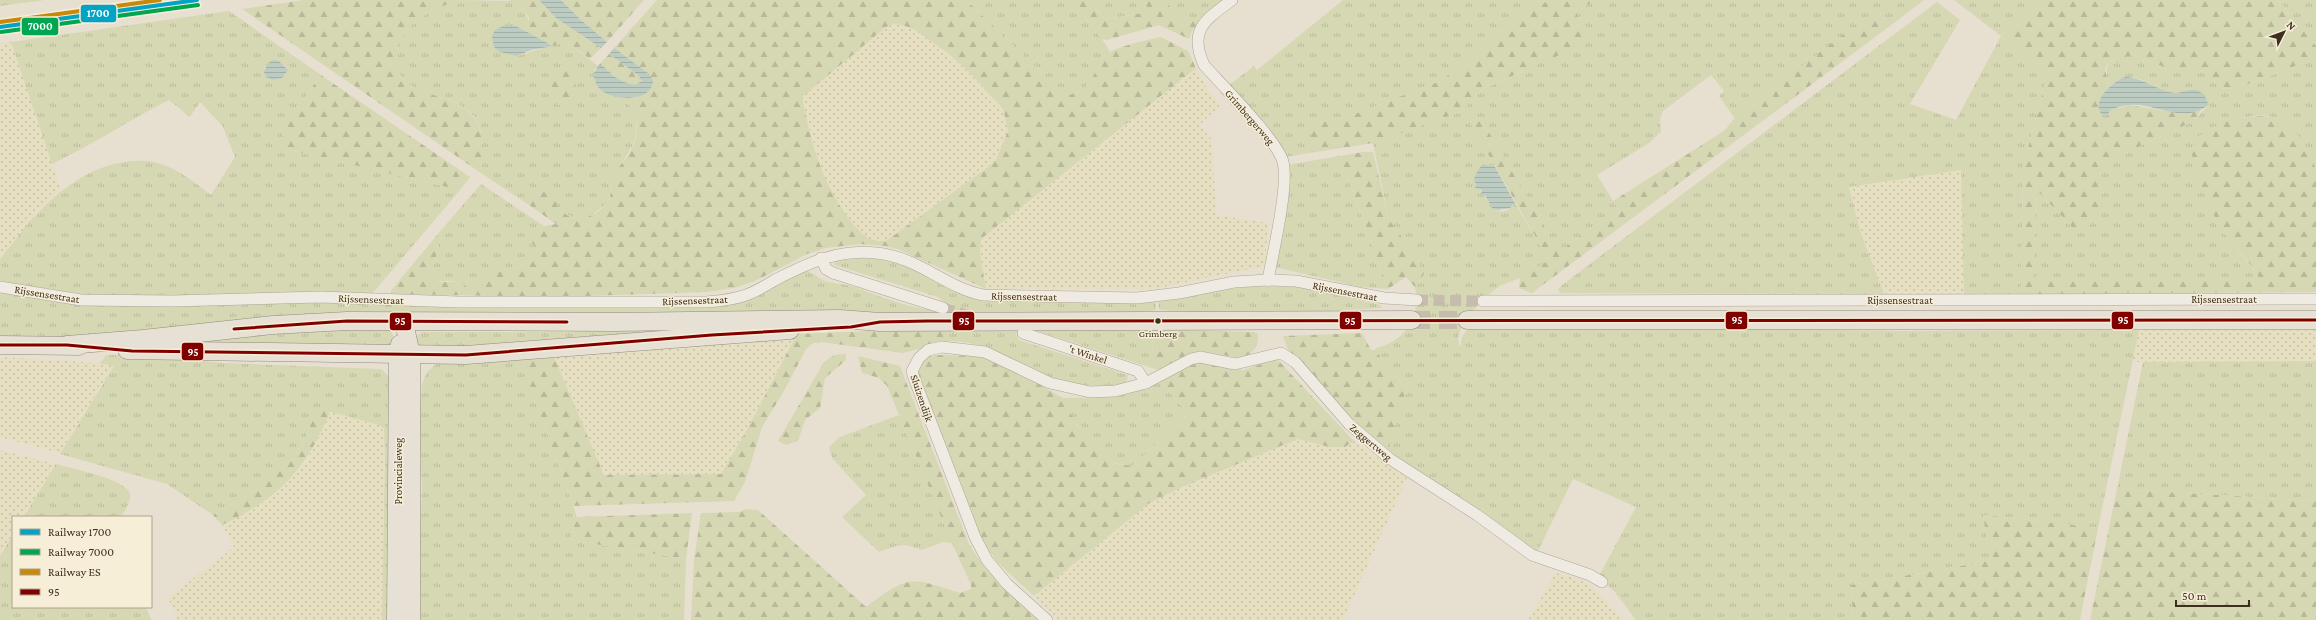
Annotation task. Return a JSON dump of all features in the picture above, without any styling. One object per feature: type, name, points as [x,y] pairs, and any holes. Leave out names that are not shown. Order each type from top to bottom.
[{"type":"main road","name":"Rijssensestraat","points":[[0,345],[67,345],[143,339],[273,325],[347,321],[614,322],[840,319],[880,322],[1412,320]]},
{"type":"main road","name":"Rijssensestraat","points":[[1467,320],[2316,320]]},
{"type":"main road","name":"Rijssensestraat","points":[[404,322],[405,355]]},
{"type":"main road","name":"Rijssensestraat","points":[[67,345],[132,351],[405,355],[474,354],[712,335],[851,327],[880,322]]},
{"type":"main road","name":"Provincialeweg","points":[[396,620],[405,355]]},
{"type":"main road","name":"Provincialeweg","points":[[405,355],[411,620]]},
{"type":"street","name":"Grimbergerweg","points":[[1232,0],[1210,17],[1198,34],[1197,49],[1204,65],[1274,144],[1283,161],[1284,183],[1268,280]]},
{"type":"street","name":"Rijssensestraat","points":[[0,287],[81,300],[172,301],[320,297],[458,302],[706,302],[743,296],[804,264],[821,258],[854,253],[889,255],[924,267],[968,291],[997,296],[1137,298],[1179,293],[1234,282],[1268,280],[1296,281],[1384,298],[1417,300]]},
{"type":"street","points":[[821,258],[826,269],[834,273],[943,308]]},
{"type":"street","name":"Rijssensestraat","points":[[1484,301],[2316,299]]},
{"type":"street","name":"'t Winkel","points":[[1023,333],[1138,371],[1146,383]]},
{"type":"street","name":"Sluizendijk","points":[[1048,620],[1000,578],[980,548],[917,390],[912,371],[914,366],[924,353],[932,349],[965,348],[985,352],[1042,380],[1079,390],[1104,392],[1146,383]]},
{"type":"street","name":"Zeggertweg","points":[[1146,383],[1191,359],[1200,357],[1236,364],[1249,363],[1270,354],[1284,354],[1295,362],[1353,428],[1390,459],[1477,515],[1532,554],[1590,575],[1602,582]]},
{"type":"shaded area","points":[[539,0],[561,0],[581,20],[607,42],[601,48],[556,18]]},
{"type":"shaded area","points":[[894,24],[906,26],[915,30],[948,53],[967,70],[1003,109],[1008,131],[995,162],[886,241],[880,242],[873,241],[856,229],[829,190],[822,173],[801,97],[886,27]]},
{"type":"shaded area","points":[[505,25],[516,26],[553,46],[531,50],[517,56],[500,52],[494,47],[492,36],[495,30]]},
{"type":"shaded area","points":[[11,42],[61,190],[41,208],[0,261],[0,43]]},
{"type":"shaded area","points":[[614,48],[649,74],[653,80],[651,87],[646,93],[631,98],[613,96],[600,89],[593,75],[598,66],[603,66],[614,76],[626,83],[635,85],[642,81],[638,75],[609,54]]},
{"type":"shaded area","points":[[273,60],[279,61],[288,70],[282,78],[273,80],[266,77],[264,72],[267,64]]},
{"type":"shaded area","points":[[1196,68],[1208,90],[1221,105],[1199,125],[1212,140],[1216,215],[1268,223],[1265,266],[1153,289],[986,289],[980,254],[981,239]]},
{"type":"shaded area","points":[[2125,77],[2138,80],[2170,92],[2179,93],[2197,90],[2202,93],[2208,105],[2199,111],[2179,113],[2139,105],[2127,105],[2110,110],[2106,118],[2101,113],[2099,107],[2100,101],[2107,89]]},
{"type":"shaded area","points":[[1483,164],[1495,167],[1515,203],[1510,208],[1498,210],[1492,208],[1485,195],[1481,195],[1482,190],[1474,187],[1476,185],[1474,179],[1478,170]]},
{"type":"shaded area","points":[[1961,170],[1964,294],[1884,294],[1860,231],[1849,187]]},
{"type":"shaded area","points":[[2139,330],[2316,330],[2316,361],[2132,362]]},
{"type":"shaded area","points":[[797,334],[722,474],[604,475],[554,357]]},
{"type":"shaded area","points":[[0,357],[114,365],[60,453],[0,437]]},
{"type":"shaded area","points":[[330,412],[379,425],[385,434],[382,619],[178,620],[168,598],[234,547],[222,525],[273,495],[297,472],[312,451]]},
{"type":"shaded area","points":[[1298,439],[1329,447],[1345,447],[1354,441],[1407,478],[1343,620],[1059,620],[1034,596],[1148,504],[1182,487]]},
{"type":"shaded area","points":[[0,450],[56,464],[25,516],[12,516],[12,537],[0,556]]},
{"type":"shaded area","points":[[1556,573],[1574,577],[1592,586],[1624,620],[1528,620]]},
{"type":"green space","points":[[0,0],[45,0],[0,6]]},
{"type":"green space","points":[[304,0],[460,0],[433,10],[410,27],[400,43],[397,62],[401,76],[410,85],[464,107],[474,117],[478,123],[481,137],[481,173],[242,9]]},
{"type":"green space","points":[[460,0],[512,1],[526,14],[528,18],[527,32],[516,26],[517,56],[565,41],[598,66],[594,70],[601,90],[623,99],[634,109],[636,130],[633,144],[614,177],[608,200],[597,211],[588,216],[574,218],[562,210],[545,192],[538,193],[526,203],[481,173],[481,136],[478,122],[474,116],[464,107],[410,85],[401,76],[397,62],[400,43],[410,27],[433,10]]},
{"type":"green space","points":[[509,0],[539,0],[556,18],[601,48],[590,59],[565,41],[553,46],[527,32],[529,17],[522,9]]},
{"type":"green space","points":[[561,0],[644,0],[607,42],[581,20]]},
{"type":"green space","points":[[657,0],[966,0],[1065,95],[1080,91],[1086,86],[1103,60],[1112,51],[1118,48],[1161,37],[1188,51],[1196,68],[981,239],[980,254],[986,289],[900,250],[886,246],[860,244],[826,248],[807,254],[757,280],[738,287],[708,292],[555,297],[391,294],[391,291],[398,282],[443,228],[431,277],[441,282],[458,282],[474,291],[498,271],[520,267],[538,250],[531,242],[544,226],[556,224],[526,203],[538,193],[544,192],[549,195],[566,214],[576,218],[590,216],[600,210],[607,203],[610,196],[614,175],[634,143],[637,128],[634,113],[631,107],[619,98],[635,98],[650,88],[630,61],[614,48]],"holes":[[[894,24],[906,26],[915,30],[948,53],[967,70],[1003,109],[1008,131],[995,162],[886,241],[875,241],[865,236],[856,228],[831,190],[818,161],[809,130],[802,97],[886,27]]]},
{"type":"green space","points":[[966,0],[1071,0],[1102,39],[1110,52],[1086,86],[1073,94],[1065,95]]},
{"type":"green space","points":[[1071,0],[1088,0],[1105,19],[1150,12],[1143,0],[1166,0],[1174,15],[1178,17],[1205,19],[1192,30],[1189,39],[1159,25],[1107,40],[1102,39]]},
{"type":"green space","points":[[1088,0],[1143,0],[1150,12],[1105,19]]},
{"type":"green space","points":[[1166,0],[1228,0],[1205,19],[1178,17],[1174,15]]},
{"type":"green space","points":[[1343,0],[1555,0],[1529,6],[1458,69],[1440,81],[1355,114],[1310,125],[1314,141],[1303,154],[1279,158],[1220,92],[1254,66],[1257,70]]},
{"type":"green space","points":[[1555,0],[1596,0],[1576,12],[1585,33],[1583,43],[1577,47],[1483,89],[1460,112],[1373,143],[1303,154],[1314,141],[1311,138],[1310,125],[1355,114],[1440,81],[1458,69],[1529,6]]},
{"type":"green space","points":[[1596,0],[1924,0],[1890,26],[1877,9],[1735,119],[1719,96],[1724,91],[1711,75],[1663,111],[1660,119],[1661,132],[1649,143],[1597,175],[1618,209],[1559,252],[1480,117],[1471,123],[1495,167],[1489,165],[1478,171],[1475,186],[1497,210],[1502,212],[1508,210],[1515,203],[1549,260],[1520,278],[1500,286],[1486,297],[1470,314],[1464,323],[1458,340],[1461,347],[1463,336],[1467,330],[1477,323],[1897,331],[2139,330],[2098,528],[1983,515],[1990,561],[1851,585],[1853,620],[1636,620],[1614,591],[1598,578],[1636,507],[1573,479],[1536,555],[1388,452],[1398,410],[1407,390],[1375,350],[1376,348],[1395,340],[1403,334],[1409,326],[1416,308],[1415,287],[1424,274],[1411,249],[1389,220],[1373,143],[1460,112],[1483,89],[1522,72],[1582,28],[1576,12]]},
{"type":"green space","points":[[1954,0],[2047,0],[2001,36]]},
{"type":"green space","points":[[2047,0],[2278,0],[2316,46],[2316,58],[2235,89],[2221,88],[2203,71],[2196,69],[2169,69],[2134,55],[2112,60],[2107,64],[2105,69],[2109,87],[2099,102],[2106,118],[2110,110],[2129,105],[2184,114],[2201,110],[2194,121],[2101,164],[2101,196],[2096,217],[2090,225],[2083,228],[2072,227],[2036,189],[2033,279],[2260,279],[2226,235],[2214,216],[2197,173],[2191,151],[2194,142],[2202,133],[2213,127],[2241,118],[2267,116],[2282,120],[2295,132],[2306,147],[2316,170],[2316,292],[2021,294],[2023,167],[2047,76],[2001,36]]},
{"type":"green space","points":[[2278,0],[2316,0],[2316,46]]},
{"type":"green space","points":[[1937,2],[1960,20],[1910,104],[1956,120],[2001,36],[2047,76],[2023,167],[2021,294],[1964,294],[1961,170],[1849,187],[1860,231],[1884,294],[1560,293],[1558,289],[1562,285]]},
{"type":"green space","points":[[1877,9],[1890,26],[1532,293],[1519,288],[1520,278],[1549,260],[1470,123],[1480,117],[1559,252],[1618,209],[1613,201],[1724,131],[1739,113]]},
{"type":"green space","points":[[229,11],[321,75],[285,125],[281,148],[460,190],[372,294],[98,296],[0,282],[1,258],[28,224],[57,195],[72,183],[90,173],[108,166],[127,162],[156,162],[173,169],[211,195],[235,157],[222,125],[200,102],[190,117],[169,100],[82,149],[52,164],[11,42]],"holes":[[[279,61],[287,68],[287,72],[282,78],[273,80],[264,69],[267,64]]]},
{"type":"green space","points":[[609,54],[638,75],[641,78],[641,82],[635,85],[629,85],[598,66]]},
{"type":"green space","points":[[2134,55],[2169,69],[2196,69],[2203,71],[2221,88],[2235,89],[2316,58],[2316,169],[2302,142],[2289,126],[2279,119],[2270,116],[2260,115],[2239,118],[2219,125],[2202,134],[2205,193],[2225,234],[2261,279],[2033,279],[2036,189],[2072,227],[2101,197],[2101,164],[2194,121],[2208,105],[2193,89],[2174,93],[2165,91],[2142,80],[2134,78],[2118,80],[2109,87],[2107,66],[2110,62],[2118,58]]},
{"type":"green space","points":[[571,66],[574,71],[576,82],[574,93],[565,106],[559,105],[551,94],[551,78],[563,67]]},
{"type":"green space","points":[[321,75],[470,177],[460,190],[281,148],[285,125]]},
{"type":"green space","points":[[1363,152],[1373,152],[1389,220],[1411,249],[1423,271],[1424,274],[1415,287],[1406,277],[1388,289],[1340,156]]},
{"type":"green space","points":[[1340,156],[1388,289],[1361,287],[1274,267],[1281,166]]},
{"type":"green space","points":[[481,184],[544,226],[531,242],[538,250],[520,267],[498,271],[475,291],[454,281],[440,281],[431,277],[443,228]]},
{"type":"green space","points":[[861,258],[887,259],[910,265],[970,297],[991,301],[1092,303],[1156,301],[1156,310],[1127,314],[1086,312],[929,312],[55,338],[0,337],[0,291],[23,294],[366,302],[713,305],[804,269],[825,281],[855,287],[903,304],[929,309],[941,309],[950,306],[938,297],[834,265],[836,261]]},
{"type":"green space","points":[[1249,286],[1301,287],[1380,305],[1382,308],[1296,313],[1223,314],[1159,310],[1158,301]]},
{"type":"green space","points":[[858,322],[419,349],[416,337],[421,332],[566,332],[607,329]]},
{"type":"green space","points":[[316,326],[390,329],[394,338],[386,349],[139,343]]},
{"type":"green space","points":[[943,328],[1153,329],[1152,365],[1158,370],[1038,331],[1015,333],[1019,340],[1128,375],[1126,383],[1113,385],[1099,386],[1073,383],[1035,371],[988,348],[960,341],[949,341]]},
{"type":"green space","points":[[943,328],[949,341],[903,353],[821,342],[813,343],[806,349],[784,391],[762,427],[745,482],[734,501],[573,506],[521,359],[554,357],[604,475],[721,474],[748,428],[797,334]]},
{"type":"green space","points":[[1153,329],[1253,332],[1257,333],[1258,341],[1252,352],[1244,357],[1240,358],[1200,351],[1158,370],[1152,365]]},
{"type":"green space","points":[[1362,333],[1371,350],[1375,350],[1407,390],[1398,410],[1388,452],[1358,429],[1288,350],[1283,336]]},
{"type":"green space","points":[[846,354],[846,360],[825,378],[820,408],[805,420],[798,441],[786,445],[778,441],[824,362],[834,355]]},
{"type":"green space","points":[[107,355],[140,355],[223,363],[381,369],[390,377],[389,620],[382,620],[385,456],[384,429],[379,425],[316,408],[310,427],[301,445],[283,467],[262,486],[213,515],[167,484],[60,454],[114,366],[100,363]]},
{"type":"green space","points":[[858,356],[900,366],[968,542],[975,554],[991,574],[1041,620],[691,620],[694,560],[701,513],[740,512],[745,509],[758,510],[866,607],[892,589],[902,584],[911,582],[931,584],[960,593],[971,589],[971,585],[887,386],[879,378],[862,373]]},
{"type":"green space","points":[[927,356],[979,356],[1012,369],[1063,398],[1077,426],[1096,448],[1116,464],[1132,466],[1189,414],[1160,381],[1198,362],[1243,370],[1277,359],[1354,441],[1345,447],[1329,447],[1298,439],[1182,487],[1148,504],[1034,596],[998,563],[981,540],[917,381],[917,368]]},
{"type":"green space","points":[[521,359],[577,517],[570,540],[686,559],[684,620],[416,620],[422,489],[419,421],[422,384],[427,372],[437,363]]},
{"type":"green space","points":[[2316,361],[2316,501],[2117,489],[2143,362]]},
{"type":"green space","points":[[1160,381],[1189,414],[1132,466],[1121,465],[1110,460],[1099,452],[1081,431],[1063,398],[1117,397]]},
{"type":"green space","points":[[316,408],[330,412],[311,450],[300,466],[275,493],[242,515],[222,525],[213,515],[262,486],[283,467],[301,445],[310,427]]},
{"type":"green space","points":[[899,415],[952,543],[943,542],[922,550],[906,545],[896,546],[879,552],[842,517],[866,495],[832,458],[829,447],[840,437]]},
{"type":"green space","points":[[56,464],[85,471],[119,483],[126,488],[130,494],[130,500],[122,516],[25,516]]},
{"type":"green space","points":[[2117,489],[2316,501],[2316,620],[2090,620]]},
{"type":"green space","points":[[692,513],[686,559],[570,540],[577,517]]},
{"type":"green space","points":[[1983,515],[2098,528],[2080,620],[1853,620],[1851,585],[1990,561]]},
{"type":"green space","points":[[12,537],[12,608],[146,608],[152,620],[0,620],[0,556]]},
{"type":"tunnel","points":[[1417,300],[1483,301]]},
{"type":"tunnel","points":[[943,308],[973,317]]},
{"type":"tunnel","points":[[1412,320],[1467,320]]},
{"type":"rail line","name":"ES","points":[[0,22],[160,0]]},
{"type":"rail line","name":"1700","points":[[0,27],[197,0]]},
{"type":"rail line","name":"7000","points":[[1,32],[198,5]]},
{"type":"transit line","name":"95","points":[[0,345],[67,345],[132,351],[466,355],[712,335],[851,327],[880,322],[927,321],[2316,320]]},
{"type":"transit line","name":"95","points":[[234,329],[347,321],[567,322]]},
{"type":"place","name":"Grimberg","points":[[1158,321]]}]
